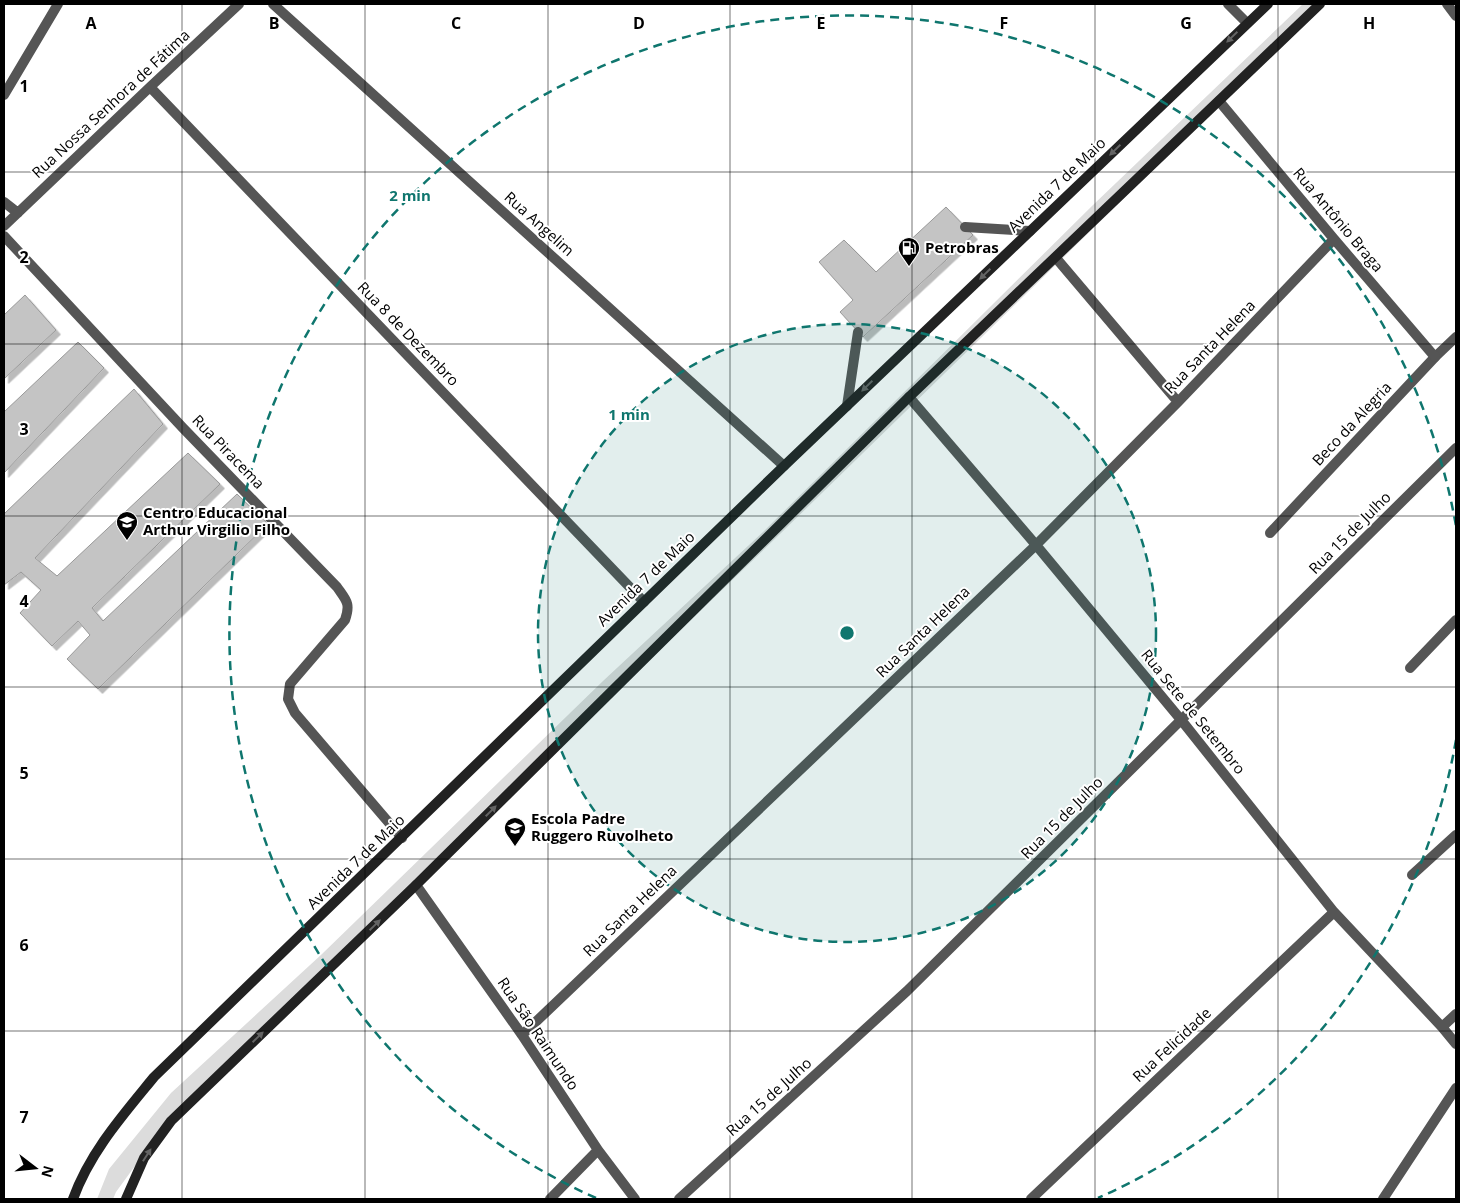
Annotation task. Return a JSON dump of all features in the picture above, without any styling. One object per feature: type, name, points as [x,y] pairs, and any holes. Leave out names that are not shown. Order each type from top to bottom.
[{"type":"main road","name":"Avenida 7 de Maio","points":[[73,1199],[80,1179],[106,1135],[154,1077],[784,466],[1268,4]]},
{"type":"main road","points":[[126,1199],[144,1158],[171,1121],[416,885],[909,397],[1320,4]]},
{"type":"street","points":[[4,95],[58,4]]},
{"type":"street","name":"Rua Nossa Senhora de Fátima","points":[[4,226],[239,4]]},
{"type":"street","name":"Rua Angelim","points":[[274,4],[784,466]]},
{"type":"street","points":[[1228,4],[1247,24]]},
{"type":"street","points":[[1447,4],[1456,16]]},
{"type":"street","name":"Rua 8 de Dezembro","points":[[150,87],[644,602]]},
{"type":"street","name":"Rua Antônio Braga","points":[[1219,101],[1334,240],[1435,357]]},
{"type":"street","points":[[4,202],[18,212]]},
{"type":"street","points":[[965,227],[1030,231]]},
{"type":"street","name":"Rua Piracema","points":[[4,236],[337,587],[348,601],[349,610],[346,620],[290,684],[288,698],[295,713],[402,838]]},
{"type":"street","name":"Rua Santa Helena","points":[[522,1035],[1036,545],[1178,402],[1334,240]]},
{"type":"street","points":[[1056,258],[1178,402]]},
{"type":"street","points":[[847,406],[858,332]]},
{"type":"street","name":"Beco da Alegria","points":[[1270,533],[1456,337]]},
{"type":"street","name":"Rua Sete de Setembro","points":[[909,397],[1036,545],[1182,721],[1334,912],[1456,1044]]},
{"type":"street","name":"Rua 15 de Julho","points":[[679,1199],[907,991],[1456,448]]},
{"type":"street","points":[[1410,668],[1456,620]]},
{"type":"street","points":[[1412,875],[1456,835]]},
{"type":"street","name":"Rua São Raimundo","points":[[416,885],[522,1035],[598,1150],[635,1199]]},
{"type":"street","name":"Rua Felicidade","points":[[1031,1199],[1334,912]]},
{"type":"street","points":[[1442,1027],[1456,1014]]},
{"type":"street","points":[[1383,1199],[1456,1088]]},
{"type":"street","points":[[550,1199],[598,1150]]},
{"type":"shaded area","points":[[1303,4],[1323,4],[780,534],[159,1133],[116,1192],[113,1199],[97,1199],[109,1169],[171,1093],[322,954],[603,681],[763,532],[1093,205]]},
{"type":"building","name":"Petrobras","points":[[946,207],[973,235],[863,337],[840,312],[853,300],[819,262],[844,240],[876,272]]},
{"type":"building","points":[[25,295],[56,330],[4,379],[4,315]]},
{"type":"building","points":[[78,342],[104,368],[4,473],[4,412]]},
{"type":"building","name":"Centro Educacional Arthur Virgilio Filho","points":[[134,389],[163,424],[35,558],[57,576],[188,453],[220,484],[92,608],[103,621],[237,494],[268,524],[98,689],[67,659],[90,635],[78,621],[52,646],[20,613],[41,590],[21,572],[4,585],[4,514]]},
{"type":"place","name":"Petrobras","points":[[909,267]]},
{"type":"place","name":"Centro Educacional Arthur Virgilio Filho","points":[[127,541]]},
{"type":"place","name":"Escola Padre Ruggero Ruvolheto","points":[[515,847]]}]
